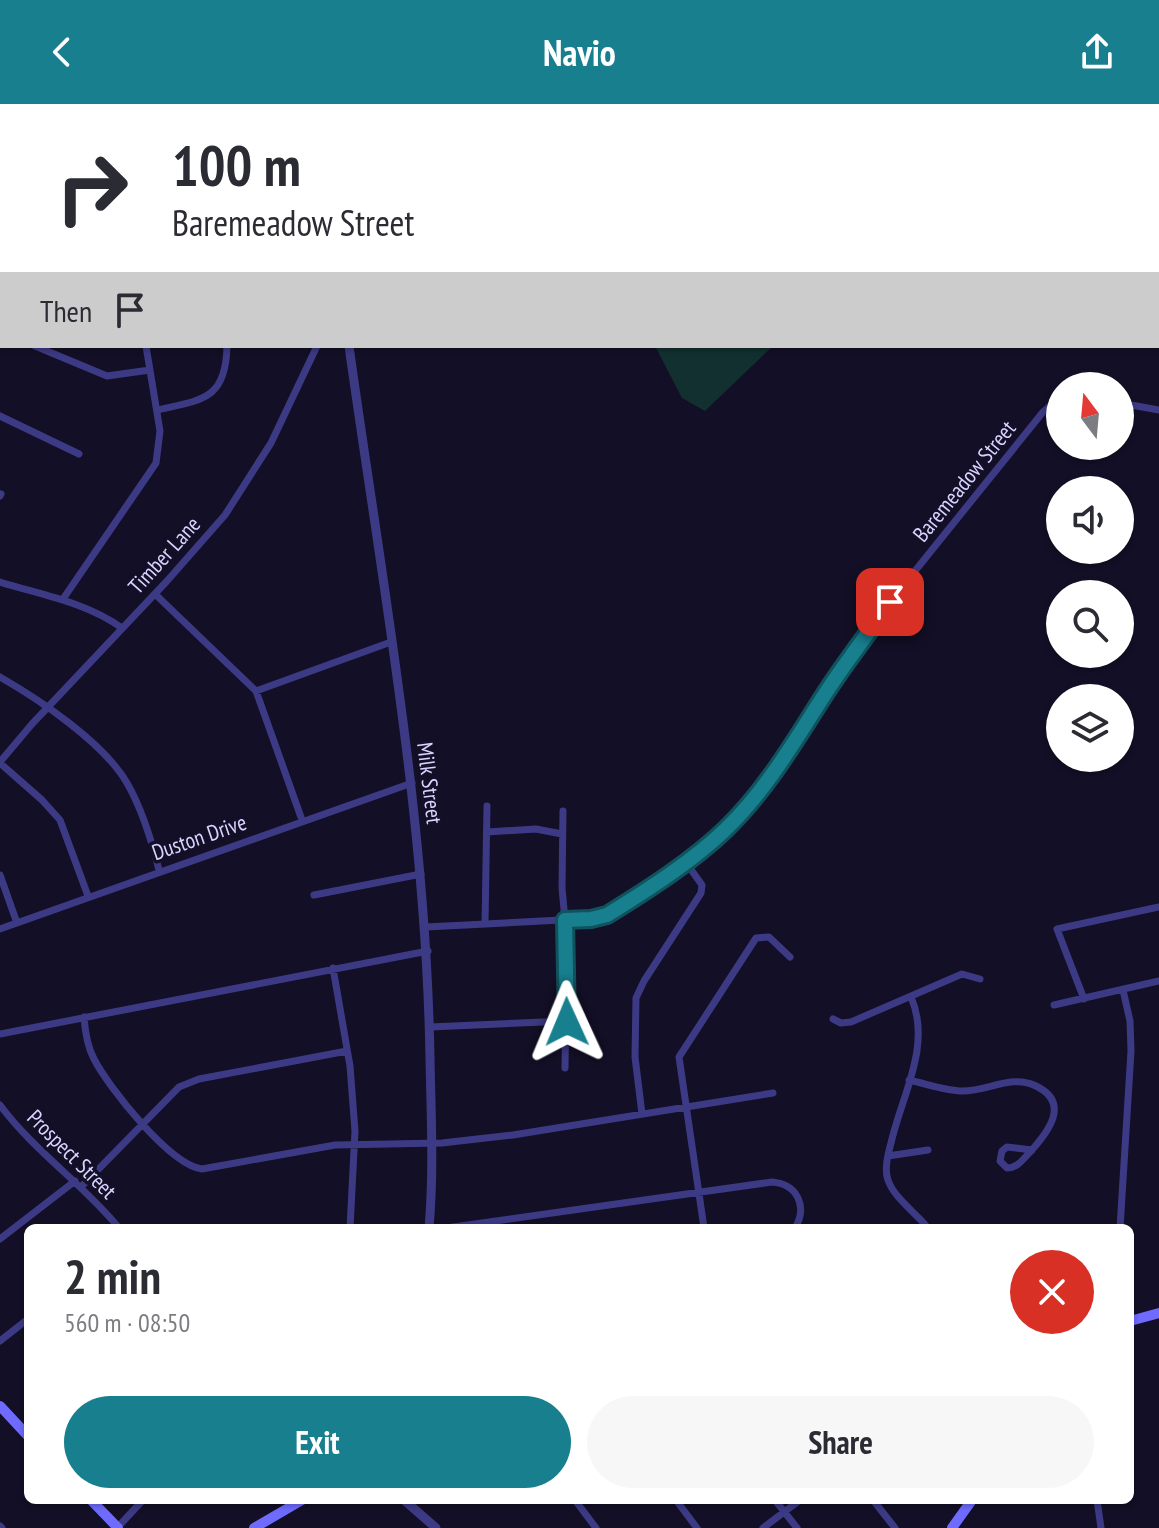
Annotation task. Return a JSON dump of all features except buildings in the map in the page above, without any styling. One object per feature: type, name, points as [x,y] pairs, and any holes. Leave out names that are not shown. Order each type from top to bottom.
[{"type":"main road","points":[[1134,1320],[1159,1313]]},
{"type":"main road","points":[[0,1406],[24,1432]]},
{"type":"main road","points":[[95,1504],[117,1528]]},
{"type":"main road","points":[[254,1528],[295,1504]]},
{"type":"main road","points":[[952,1528],[969,1504]]},
{"type":"street","points":[[40,348],[107,376],[150,370]]},
{"type":"street","points":[[63,599],[156,463],[160,444],[146,348]]},
{"type":"street","points":[[157,410],[194,403],[215,391],[224,373],[227,348]]},
{"type":"street","name":"Timber Lane","points":[[0,763],[225,515],[271,443],[316,348]]},
{"type":"street","name":"Milk Street","points":[[349,348],[412,783],[422,874],[428,951],[434,1143],[429,1224]]},
{"type":"street","points":[[1134,406],[1159,410]]},
{"type":"street","name":"Baremeadow Street","points":[[426,927],[591,919],[607,915],[725,830],[765,786],[787,756],[824,696],[909,576],[1046,409]]},
{"type":"street","points":[[0,416],[79,454]]},
{"type":"street","points":[[0,582],[63,599],[122,628]]},
{"type":"street","points":[[155,594],[256,691],[302,820]]},
{"type":"street","points":[[256,691],[391,642]]},
{"type":"street","points":[[0,677],[62,715],[127,782],[150,837],[159,870]]},
{"type":"street","points":[[0,763],[60,820],[88,896]]},
{"type":"street","name":"Duston Drive","points":[[0,929],[159,870],[412,783]]},
{"type":"street","points":[[485,923],[487,806]]},
{"type":"street","points":[[563,811],[565,1068]]},
{"type":"street","points":[[487,832],[536,829],[562,834]]},
{"type":"street","points":[[642,1114],[635,1057],[636,998],[701,893],[702,885],[685,861]]},
{"type":"street","points":[[314,895],[422,874]]},
{"type":"street","points":[[0,875],[17,923]]},
{"type":"street","points":[[1084,999],[1057,929],[1159,907]]},
{"type":"street","points":[[703,1224],[679,1057],[756,938],[769,937],[790,957]]},
{"type":"street","points":[[0,1034],[428,951]]},
{"type":"street","points":[[333,968],[352,1089],[354,1144],[350,1224]]},
{"type":"street","points":[[833,1019],[841,1023],[851,1022],[962,974],[980,979]]},
{"type":"street","points":[[1054,1005],[1159,981]]},
{"type":"street","points":[[1120,1224],[1131,1051],[1130,1021],[1123,990]]},
{"type":"street","points":[[911,997],[920,1038],[888,1156],[888,1181],[925,1224]]},
{"type":"street","points":[[84,1017],[93,1057],[142,1124],[185,1165],[202,1169],[308,1149],[354,1144],[434,1143],[513,1135],[773,1093]]},
{"type":"street","points":[[430,1027],[567,1021]]},
{"type":"street","points":[[0,1239],[78,1184],[171,1094],[189,1082],[347,1051]]},
{"type":"street","points":[[909,1080],[965,1091],[1018,1081],[1035,1085],[1049,1097],[1054,1114],[1049,1130],[1032,1150]]},
{"type":"street","name":"Prospect Street","points":[[0,1105],[115,1224]]},
{"type":"street","points":[[0,1118],[11,1119]]},
{"type":"street","points":[[888,1156],[928,1150]]},
{"type":"street","points":[[474,1224],[777,1182],[793,1191],[798,1198],[801,1211],[796,1224]]},
{"type":"street","points":[[0,1341],[24,1322]]},
{"type":"street","points":[[117,1528],[139,1504]]},
{"type":"street","points":[[410,1504],[436,1528]]},
{"type":"street","points":[[578,1504],[596,1528]]},
{"type":"street","points":[[679,1504],[697,1528]]},
{"type":"street","points":[[778,1504],[797,1528]]},
{"type":"street","points":[[763,1528],[795,1504]]},
{"type":"street","points":[[876,1504],[895,1528]]},
{"type":"street","points":[[1098,1504],[1101,1528]]},
{"type":"green space","points":[[656,348],[771,348],[705,411],[682,398]]},
{"type":"route","points":[[567,1022],[565,920],[607,915],[725,830],[786,758],[824,696],[890,602]]}]
